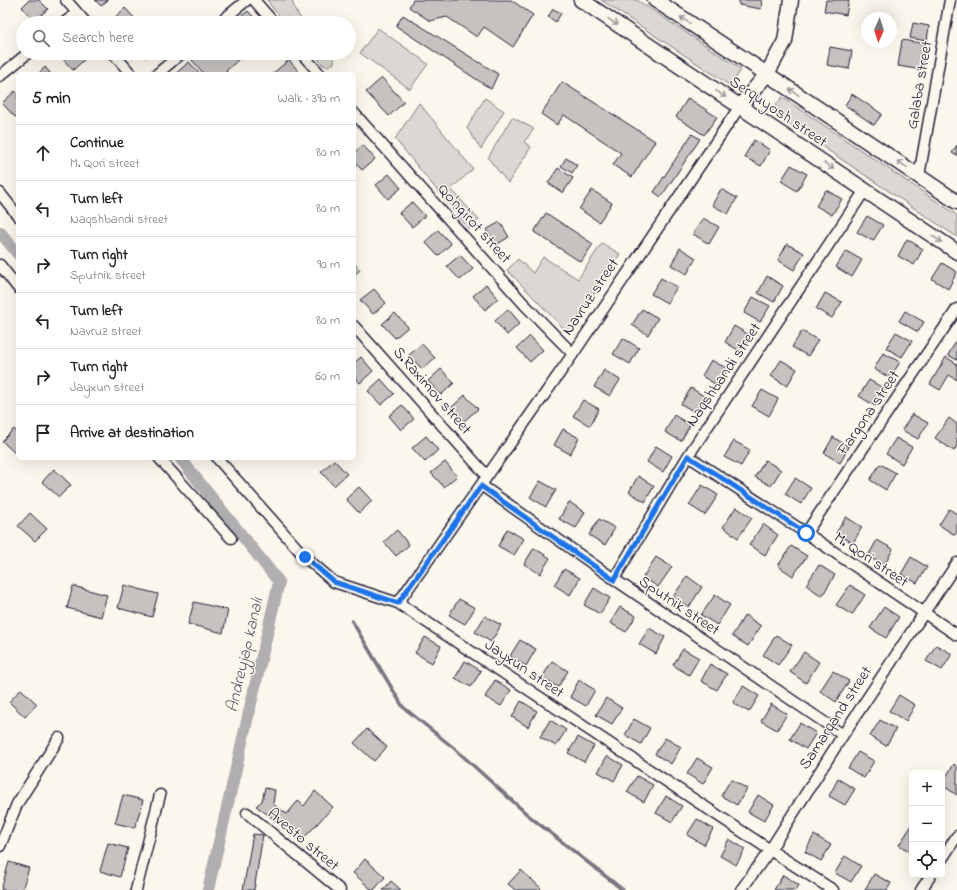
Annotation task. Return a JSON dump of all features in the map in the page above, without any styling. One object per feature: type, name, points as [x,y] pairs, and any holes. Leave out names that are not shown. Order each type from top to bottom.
[{"type":"street","points":[[66,0],[80,16]]},
{"type":"street","points":[[228,16],[247,0]]},
{"type":"street","points":[[254,0],[268,16]]},
{"type":"street","name":"Serquyosh street","points":[[581,0],[957,252]]},
{"type":"street","name":"Serquyosh street","points":[[655,0],[957,202]]},
{"type":"street","name":"Navruz street","points":[[398,603],[573,354],[740,106],[767,74],[785,41],[791,0]]},
{"type":"street","name":"Galaba street","points":[[919,176],[950,0]]},
{"type":"street","points":[[72,16],[77,12]]},
{"type":"street","points":[[0,76],[19,60]]},
{"type":"street","points":[[119,60],[129,72]]},
{"type":"street","points":[[159,72],[174,60]]},
{"type":"street","points":[[307,60],[318,72]]},
{"type":"street","name":"Qo'ng'irot street","points":[[356,115],[524,304],[573,354]]},
{"type":"street","name":"Naqshbandi street","points":[[614,580],[688,456],[865,190]]},
{"type":"street","points":[[0,193],[16,213]]},
{"type":"street","points":[[0,265],[16,285]]},
{"type":"street","name":"Fargona street","points":[[806,533],[957,309]]},
{"type":"street","name":"S.Raximov street","points":[[356,328],[487,476]]},
{"type":"street","name":"M. Qori street","points":[[688,456],[806,533],[957,635]]},
{"type":"street","points":[[161,460],[231,538]]},
{"type":"street","name":"Jayxun street","points":[[220,460],[305,557],[334,582],[398,603],[770,850],[833,890]]},
{"type":"street","name":"Sputnik street","points":[[481,486],[614,580],[843,735]]},
{"type":"street","name":"Samarqand street","points":[[741,890],[770,850],[843,735],[957,563]]},
{"type":"street","points":[[0,846],[17,804],[59,738]]},
{"type":"street","points":[[136,890],[160,796]]},
{"type":"street","name":"Avesto street","points":[[247,813],[340,890]]},
{"type":"street","points":[[945,854],[957,836]]},
{"type":"street","points":[[921,890],[929,878]]},
{"type":"shaded area","points":[[267,0],[292,0],[295,10],[299,16],[280,16]]},
{"type":"shaded area","points":[[601,0],[637,0],[741,69],[731,86]]},
{"type":"shaded area","points":[[378,28],[428,64],[410,89],[360,53]]},
{"type":"shaded area","points":[[319,60],[334,60],[334,63],[328,66],[323,65]]},
{"type":"shaded area","points":[[782,97],[957,215],[957,237],[771,112]]},
{"type":"shaded area","points":[[485,98],[504,111],[481,149],[467,128]]},
{"type":"shaded area","points":[[419,103],[473,169],[451,189],[479,220],[469,229],[395,139]]},
{"type":"shaded area","points":[[512,117],[534,129],[524,142],[531,147],[508,183],[488,158]]},
{"type":"shaded area","points":[[602,243],[620,254],[568,333],[507,270],[518,259],[533,273],[543,257],[578,279]]},
{"type":"building","points":[[29,0],[39,0],[48,9],[40,16],[30,16],[22,7]]},
{"type":"building","points":[[95,0],[108,0],[101,6]]},
{"type":"building","points":[[413,0],[511,0],[533,15],[513,47],[484,27],[477,37],[447,17],[430,21],[409,7]]},
{"type":"building","points":[[739,0],[762,0],[761,9],[739,5]]},
{"type":"building","points":[[826,0],[849,0],[846,15],[824,11]]},
{"type":"building","points":[[125,8],[132,16],[116,16]]},
{"type":"building","points":[[553,9],[561,13],[556,22],[548,17]]},
{"type":"building","points":[[248,11],[253,16],[242,16]]},
{"type":"building","points":[[403,15],[498,74],[491,89],[396,26]]},
{"type":"building","points":[[913,23],[929,26],[927,41],[910,38]]},
{"type":"building","points":[[902,40],[926,44],[922,70],[898,66]]},
{"type":"building","points":[[830,47],[852,51],[849,69],[827,65]]},
{"type":"building","points":[[64,60],[84,60],[73,70]]},
{"type":"building","points":[[192,60],[238,60],[226,71],[227,72],[202,72]]},
{"type":"building","points":[[289,60],[299,72],[274,72]]},
{"type":"building","points":[[189,62],[198,72],[177,72]]},
{"type":"building","points":[[45,67],[49,72],[40,72]]},
{"type":"building","points":[[382,78],[404,102],[389,116],[366,92]]},
{"type":"building","points":[[562,82],[655,141],[632,177],[613,165],[621,153],[564,115],[557,125],[541,114]]},
{"type":"building","points":[[15,91],[16,92],[15,117],[2,103]]},
{"type":"building","points":[[852,94],[882,114],[874,125],[845,105]]},
{"type":"building","points":[[688,98],[717,117],[704,135],[676,117]]},
{"type":"building","points":[[692,134],[700,139],[661,197],[654,192]]},
{"type":"building","points":[[754,140],[770,150],[761,166],[744,157]]},
{"type":"building","points":[[363,145],[375,159],[362,170],[356,163],[356,151]]},
{"type":"building","points":[[957,145],[957,156],[952,153]]},
{"type":"building","points":[[566,158],[577,165],[572,173],[561,166]]},
{"type":"building","points":[[791,165],[807,174],[797,191],[781,181]]},
{"type":"building","points":[[558,168],[573,178],[563,193],[548,183]]},
{"type":"building","points":[[389,174],[401,188],[388,199],[376,185]]},
{"type":"building","points":[[721,189],[737,198],[728,214],[712,205]]},
{"type":"building","points":[[592,190],[612,203],[599,222],[579,209]]},
{"type":"building","points":[[826,190],[842,199],[832,215],[816,206]]},
{"type":"building","points":[[412,202],[425,216],[412,227],[399,213]]},
{"type":"building","points":[[546,213],[593,244],[581,262],[534,232]]},
{"type":"building","points":[[867,216],[883,225],[873,241],[857,232]]},
{"type":"building","points":[[703,218],[719,227],[709,244],[693,234]]},
{"type":"building","points":[[500,222],[509,237],[496,245],[486,230]]},
{"type":"building","points":[[438,230],[451,244],[438,256],[425,242]]},
{"type":"building","points":[[907,239],[923,249],[914,265],[898,256]]},
{"type":"building","points":[[787,244],[804,253],[794,270],[778,260]]},
{"type":"building","points":[[680,248],[696,258],[687,274],[671,265]]},
{"type":"building","points":[[846,251],[862,260],[852,277],[836,267]]},
{"type":"building","points":[[460,255],[473,269],[460,280],[447,266]]},
{"type":"building","points":[[942,263],[957,272],[948,289],[932,279]]},
{"type":"building","points":[[356,265],[360,270],[356,273]]},
{"type":"building","points":[[767,276],[783,286],[774,302],[758,293]]},
{"type":"building","points":[[661,278],[677,287],[667,303],[651,294]]},
{"type":"building","points":[[486,284],[498,298],[485,310],[473,296]]},
{"type":"building","points":[[374,289],[386,303],[373,314],[360,300]]},
{"type":"building","points":[[825,293],[842,302],[832,318],[816,309]]},
{"type":"building","points":[[753,297],[770,306],[760,322],[744,313]]},
{"type":"building","points":[[508,309],[520,323],[507,335],[495,321]]},
{"type":"building","points":[[642,309],[658,318],[648,335],[632,325]]},
{"type":"building","points":[[905,311],[924,322],[918,332],[899,321]]},
{"type":"building","points":[[395,313],[408,327],[395,338],[382,324]]},
{"type":"building","points":[[734,326],[751,336],[741,352],[725,342]]},
{"type":"building","points":[[802,331],[818,340],[808,356],[792,347]]},
{"type":"building","points":[[896,332],[912,341],[902,357],[886,348]]},
{"type":"building","points":[[530,336],[543,350],[530,362],[517,348]]},
{"type":"building","points":[[623,338],[639,348],[630,364],[613,354]]},
{"type":"building","points":[[957,340],[957,360],[948,355]]},
{"type":"building","points":[[422,344],[435,358],[422,369],[409,355]]},
{"type":"building","points":[[883,353],[900,362],[890,378],[874,369]]},
{"type":"building","points":[[361,357],[373,371],[360,383],[356,378],[356,361]]},
{"type":"building","points":[[946,357],[957,364],[957,380],[949,375],[940,390],[930,384]]},
{"type":"building","points":[[711,360],[728,369],[718,386],[702,376]]},
{"type":"building","points":[[781,360],[797,369],[787,386],[771,376]]},
{"type":"building","points":[[441,369],[454,383],[441,395],[428,381]]},
{"type":"building","points":[[604,370],[620,380],[610,396],[594,387]]},
{"type":"building","points":[[381,379],[394,394],[381,405],[368,391]]},
{"type":"building","points":[[869,380],[885,389],[875,406],[859,396]]},
{"type":"building","points":[[691,388],[707,398],[698,414],[681,404]]},
{"type":"building","points":[[762,390],[778,399],[769,416],[752,406]]},
{"type":"building","points":[[465,395],[478,409],[464,421],[452,407]]},
{"type":"building","points":[[583,400],[599,409],[590,426],[573,416]]},
{"type":"building","points":[[402,405],[414,419],[401,430],[389,416]]},
{"type":"building","points":[[912,414],[928,423],[918,439],[902,430]]},
{"type":"building","points":[[674,415],[690,425],[681,441],[665,432]]},
{"type":"building","points":[[949,418],[957,424],[957,446],[954,451],[935,438]]},
{"type":"building","points":[[14,429],[16,431],[16,454],[2,441]]},
{"type":"building","points":[[563,429],[579,438],[570,454],[554,445]]},
{"type":"building","points":[[426,436],[438,450],[425,462],[412,448]]},
{"type":"building","points":[[833,437],[849,447],[840,463],[824,453]]},
{"type":"building","points":[[896,438],[912,447],[902,464],[886,454]]},
{"type":"building","points":[[734,441],[750,450],[741,466],[724,457]]},
{"type":"building","points":[[656,446],[672,456],[663,472],[647,462]]},
{"type":"building","points":[[334,460],[347,474],[334,486],[321,472]]},
{"type":"building","points":[[765,460],[781,470],[771,486],[755,477]]},
{"type":"building","points":[[445,462],[457,476],[444,487],[431,473]]},
{"type":"building","points":[[880,464],[896,473],[886,490],[870,480]]},
{"type":"building","points":[[54,469],[71,485],[59,497],[42,482]]},
{"type":"building","points":[[638,476],[654,486],[645,502],[629,492]]},
{"type":"building","points":[[795,478],[811,488],[801,504],[785,494]]},
{"type":"building","points":[[540,481],[556,490],[546,507],[530,497]]},
{"type":"building","points":[[702,485],[718,495],[705,515],[689,505]]},
{"type":"building","points":[[359,487],[372,501],[359,513],[346,499]]},
{"type":"building","points":[[569,502],[585,512],[576,528],[559,519]]},
{"type":"building","points":[[736,507],[752,518],[738,538],[723,527]]},
{"type":"building","points":[[949,509],[957,514],[957,532],[955,535],[939,525]]},
{"type":"building","points":[[30,513],[47,529],[35,541],[18,526]]},
{"type":"building","points":[[846,517],[862,527],[853,543],[836,533]]},
{"type":"building","points":[[599,519],[615,528],[605,545],[589,535]]},
{"type":"building","points":[[763,524],[778,535],[765,555],[749,545]]},
{"type":"building","points":[[507,529],[524,539],[514,555],[498,546]]},
{"type":"building","points":[[397,530],[409,545],[396,556],[384,542]]},
{"type":"building","points":[[877,540],[893,549],[884,566],[868,556]]},
{"type":"building","points":[[791,546],[807,556],[793,576],[778,566]]},
{"type":"building","points":[[534,548],[550,558],[540,574],[524,564]]},
{"type":"building","points":[[656,557],[672,567],[658,587],[643,577]]},
{"type":"building","points":[[911,557],[927,567],[917,583],[901,574]]},
{"type":"building","points":[[819,565],[835,575],[822,596],[806,585]]},
{"type":"building","points":[[564,569],[580,578],[570,595],[554,585]]},
{"type":"building","points":[[687,576],[702,587],[689,607],[673,597]]},
{"type":"building","points":[[124,585],[158,594],[152,617],[118,608]]},
{"type":"building","points":[[850,585],[865,595],[852,615],[836,605]]},
{"type":"building","points":[[73,586],[107,595],[101,617],[67,608]]},
{"type":"building","points":[[594,588],[610,598],[600,614],[584,605]]},
{"type":"building","points":[[715,595],[730,605],[717,625],[701,615]]},
{"type":"building","points":[[459,599],[475,608],[465,624],[449,615]]},
{"type":"building","points":[[194,602],[228,610],[223,633],[188,624]]},
{"type":"building","points":[[620,607],[636,616],[626,632],[610,623]]},
{"type":"building","points":[[884,607],[899,617],[886,638],[870,628]]},
{"type":"building","points":[[745,615],[761,626],[748,646],[732,636]]},
{"type":"building","points":[[485,616],[501,625],[491,642],[475,632]]},
{"type":"building","points":[[649,628],[665,637],[656,654],[639,644]]},
{"type":"building","points":[[776,635],[792,645],[778,665],[763,655]]},
{"type":"building","points":[[425,637],[441,646],[432,663],[415,653]]},
{"type":"building","points":[[520,640],[536,649],[526,666],[510,656]]},
{"type":"building","points":[[936,645],[952,654],[942,670],[926,661]]},
{"type":"building","points":[[683,649],[699,658],[689,675],[673,665]]},
{"type":"building","points":[[804,652],[819,662],[806,683],[790,672]]},
{"type":"building","points":[[465,661],[481,671],[471,687],[455,678]]},
{"type":"building","points":[[552,661],[568,671],[558,687],[542,678]]},
{"type":"building","points":[[710,664],[727,674],[717,690],[701,681]]},
{"type":"building","points":[[833,671],[849,681],[836,702],[820,691]]},
{"type":"building","points":[[495,680],[511,690],[501,706],[485,697]]},
{"type":"building","points":[[579,680],[595,690],[586,706],[570,697]]},
{"type":"building","points":[[743,686],[759,696],[749,712],[733,703]]},
{"type":"building","points":[[21,689],[37,704],[25,717],[9,702]]},
{"type":"building","points":[[899,695],[915,705],[906,721],[889,711]]},
{"type":"building","points":[[606,698],[622,708],[612,724],[596,715]]},
{"type":"building","points":[[521,701],[537,711],[528,727],[512,717]]},
{"type":"building","points":[[771,704],[787,714],[777,730],[761,721]]},
{"type":"building","points":[[634,719],[650,728],[641,744],[625,735]]},
{"type":"building","points":[[550,720],[566,730],[556,746],[540,737]]},
{"type":"building","points":[[880,720],[896,729],[886,746],[870,736]]},
{"type":"building","points":[[800,723],[816,733],[806,749],[790,739]]},
{"type":"building","points":[[367,729],[387,747],[374,761],[354,743]]},
{"type":"building","points":[[578,737],[594,746],[584,762],[568,753]]},
{"type":"building","points":[[665,738],[681,747],[671,764],[655,754]]},
{"type":"building","points":[[858,752],[874,761],[864,778],[848,768]]},
{"type":"building","points":[[607,756],[623,765],[614,781],[598,772]]},
{"type":"building","points":[[697,758],[713,767],[703,784],[687,774]]},
{"type":"building","points":[[954,764],[957,766],[957,795],[945,787],[945,778]]},
{"type":"building","points":[[637,776],[653,785],[644,802],[627,792]]},
{"type":"building","points":[[731,779],[747,789],[737,805],[721,796]]},
{"type":"building","points":[[838,779],[855,789],[845,805],[829,796]]},
{"type":"building","points":[[265,788],[275,790],[273,804],[287,814],[298,801],[304,806],[315,791],[333,807],[302,840],[256,806],[262,801]]},
{"type":"building","points":[[123,795],[143,800],[135,828],[115,823]]},
{"type":"building","points":[[758,795],[774,805],[764,821],[748,812]]},
{"type":"building","points":[[666,796],[682,806],[672,822],[656,813]]},
{"type":"building","points":[[697,819],[713,829],[704,845],[687,835]]},
{"type":"building","points":[[909,830],[909,851],[899,845]]},
{"type":"building","points":[[253,834],[263,835],[254,890],[243,890]]},
{"type":"building","points":[[814,835],[831,845],[821,861],[805,852]]},
{"type":"building","points":[[729,839],[745,849],[736,865],[720,856]]},
{"type":"building","points":[[108,843],[128,848],[120,877],[100,871]]},
{"type":"building","points":[[845,856],[861,866],[851,882],[835,873]]},
{"type":"building","points":[[365,859],[385,877],[374,890],[372,890],[353,873]]},
{"type":"building","points":[[9,862],[29,868],[22,890],[1,890]]},
{"type":"building","points":[[521,870],[541,888],[539,890],[515,890],[508,884]]},
{"type":"building","points":[[874,874],[891,883],[887,890],[865,890]]},
{"type":"building","points":[[783,875],[799,885],[796,890],[774,890]]},
{"type":"building","points":[[391,881],[401,890],[383,890]]},
{"type":"waterway","name":"Andreyjap kanalı","points":[[0,232],[16,252]]},
{"type":"waterway","name":"Andreyjap kanalı","points":[[182,460],[279,582],[208,890]]},
{"type":"waterway","points":[[352,621],[403,707],[455,749],[529,816],[623,890]]},
{"type":"route","points":[[305,557],[334,582],[398,603],[481,486],[614,580],[688,456],[806,533]]}]
